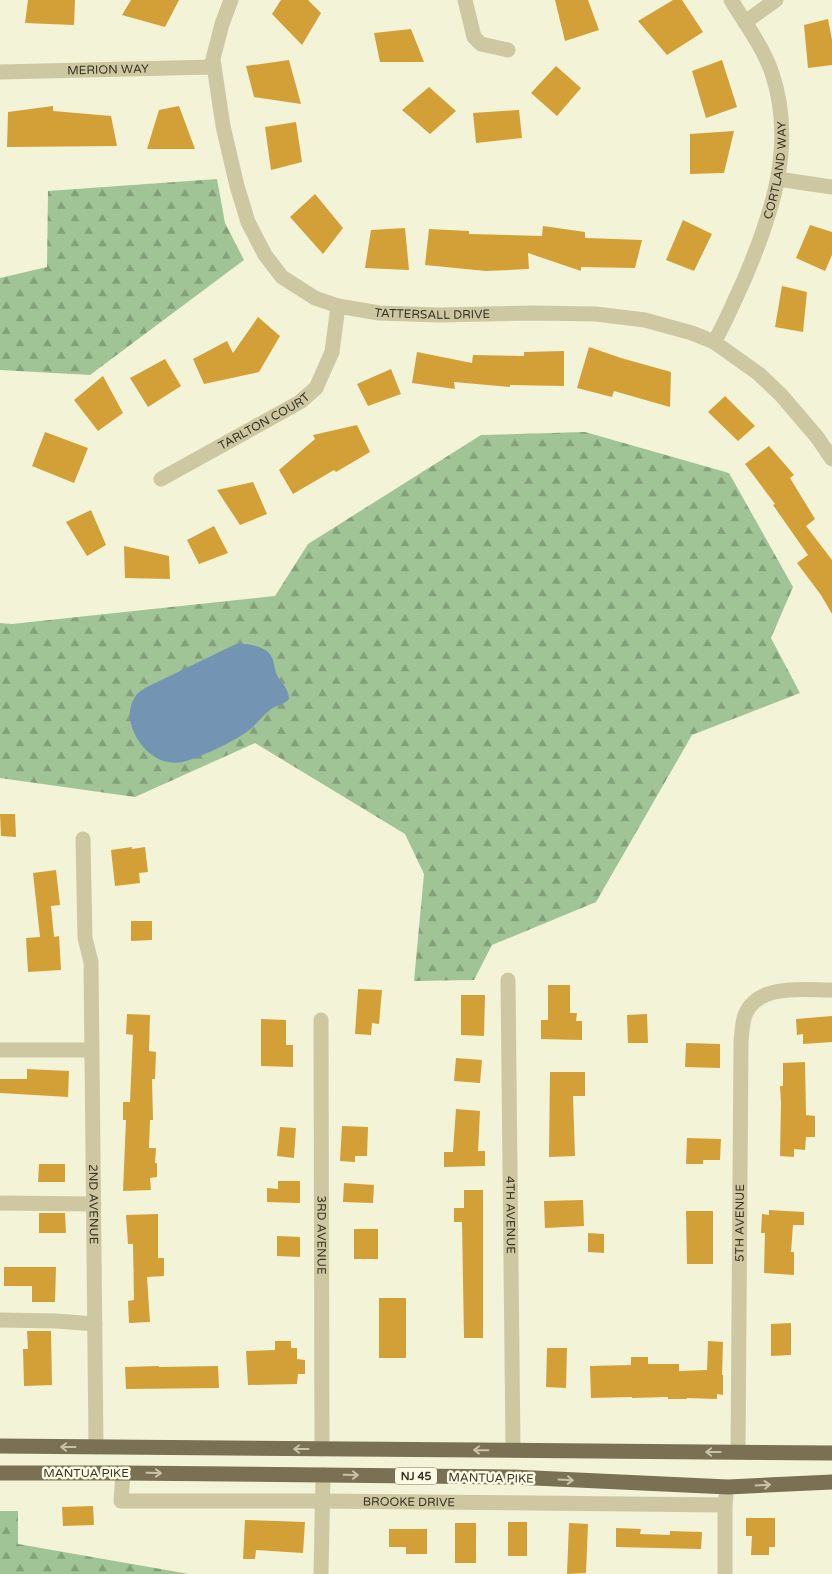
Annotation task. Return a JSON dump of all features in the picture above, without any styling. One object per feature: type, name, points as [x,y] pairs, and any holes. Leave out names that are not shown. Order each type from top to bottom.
[{"type":"main road","name":"MANTUA PIKE","points":[[0,1446],[832,1453]]},
{"type":"main road","name":"MANTUA PIKE","points":[[0,1473],[513,1477],[728,1487],[832,1482]]},
{"type":"street","name":"TATTERSALL DRIVE","points":[[231,0],[218,36],[213,59],[222,126],[248,222],[265,255],[282,277],[315,298],[338,306],[379,313],[615,315],[645,320],[692,334],[714,342],[759,374],[781,395],[817,437],[832,459]]},
{"type":"street","points":[[465,0],[474,37],[481,44],[508,50]]},
{"type":"street","name":"CORTLAND WAY","points":[[714,342],[723,327],[758,246],[778,179],[783,132],[778,93],[772,72],[731,0]]},
{"type":"street","points":[[745,22],[776,0]]},
{"type":"street","name":"MERION WAY","points":[[0,72],[214,67]]},
{"type":"street","points":[[778,179],[832,187]]},
{"type":"street","name":"TARLTON COURT","points":[[161,479],[300,402],[316,388],[332,352],[338,306]]},
{"type":"street","name":"2ND AVENUE","points":[[83,839],[85,938],[91,962],[96,1447]]},
{"type":"street","name":"4TH AVENUE","points":[[508,980],[513,1450]]},
{"type":"street","name":"5TH AVENUE","points":[[738,1452],[741,1042],[745,1017],[749,1008],[758,999],[771,992],[832,990]]},
{"type":"street","name":"3RD AVENUE","points":[[321,1020],[322,1449]]},
{"type":"street","points":[[0,1050],[91,1050]]},
{"type":"street","points":[[0,1203],[94,1204]]},
{"type":"street","points":[[0,1320],[95,1324]]},
{"type":"street","name":"BROOKE DRIVE","points":[[123,1473],[121,1501],[322,1500],[725,1505]]},
{"type":"street","points":[[321,1574],[323,1475]]},
{"type":"street","points":[[725,1574],[725,1505],[728,1487]]},
{"type":"green space","points":[[217,179],[225,223],[244,260],[90,375],[0,370],[0,278],[47,267],[48,191]]},
{"type":"green space","points":[[585,432],[729,473],[793,587],[771,638],[800,693],[692,735],[596,902],[492,945],[474,980],[414,981],[424,874],[405,834],[255,743],[135,797],[0,778],[0,623],[12,624],[275,596],[308,544],[481,435]]},
{"type":"green space","points":[[0,1511],[18,1511],[18,1544],[189,1574],[0,1574]]},
{"type":"water","points":[[236,644],[255,646],[265,650],[271,656],[277,675],[288,692],[289,699],[270,710],[251,729],[242,735],[198,757],[173,763],[159,759],[150,753],[142,746],[132,727],[131,706],[136,695],[147,687]]},
{"type":"building","points":[[28,0],[75,0],[74,25],[25,23]]},
{"type":"building","points":[[131,0],[179,0],[165,27],[122,15]]},
{"type":"building","points":[[281,0],[308,0],[321,13],[302,45],[272,14]]},
{"type":"building","points":[[555,0],[588,0],[599,30],[565,41]]},
{"type":"building","points":[[673,0],[682,0],[703,32],[667,55],[638,21]]},
{"type":"building","points":[[828,19],[832,40],[832,65],[808,68],[804,25]]},
{"type":"building","points":[[411,29],[424,62],[380,62],[374,33]]},
{"type":"building","points":[[289,60],[301,104],[254,97],[246,66]]},
{"type":"building","points":[[722,60],[737,107],[706,118],[692,71]]},
{"type":"building","points":[[556,66],[581,88],[557,116],[531,93]]},
{"type":"building","points":[[429,87],[456,111],[430,134],[402,110]]},
{"type":"building","points":[[53,106],[53,111],[111,116],[117,146],[7,147],[8,112]]},
{"type":"building","points":[[179,106],[195,149],[147,149],[159,110]]},
{"type":"building","points":[[519,110],[522,138],[476,143],[473,113]]},
{"type":"building","points":[[296,122],[302,162],[271,170],[265,127]]},
{"type":"building","points":[[734,131],[724,173],[690,174],[690,134]]},
{"type":"building","points":[[315,194],[343,228],[323,254],[290,217]]},
{"type":"building","points":[[683,220],[712,234],[694,271],[666,260]]},
{"type":"building","points":[[810,225],[832,232],[832,255],[825,271],[796,258]]},
{"type":"building","points":[[543,226],[585,232],[585,238],[642,240],[635,268],[581,267],[581,271],[528,253],[529,269],[486,271],[425,265],[429,229],[469,231],[469,234],[542,236]]},
{"type":"building","points":[[405,228],[409,270],[365,268],[371,230]]},
{"type":"building","points":[[782,286],[807,292],[803,332],[775,327]]},
{"type":"building","points":[[258,317],[280,336],[259,372],[204,384],[193,359],[227,341],[233,353]]},
{"type":"building","points":[[589,347],[671,372],[670,407],[614,391],[612,397],[577,388]]},
{"type":"building","points":[[564,351],[564,386],[510,385],[510,387],[454,382],[455,389],[412,383],[417,352],[472,363],[473,355],[524,356],[524,352]]},
{"type":"building","points":[[165,359],[181,386],[148,407],[130,378]]},
{"type":"building","points":[[391,369],[401,394],[368,406],[357,384]]},
{"type":"building","points":[[103,376],[123,413],[98,431],[74,400]]},
{"type":"building","points":[[725,396],[755,426],[738,441],[708,412]]},
{"type":"building","points":[[357,425],[370,452],[293,494],[279,470],[315,439],[313,435]]},
{"type":"building","points":[[45,432],[88,448],[74,483],[32,466]]},
{"type":"building","points":[[769,446],[794,475],[790,478],[815,519],[806,526],[832,560],[832,614],[821,595],[797,563],[808,555],[773,505],[775,504],[745,464]]},
{"type":"building","points":[[253,482],[267,514],[240,525],[217,490]]},
{"type":"building","points":[[91,510],[106,545],[87,556],[66,522]]},
{"type":"building","points":[[214,526],[228,553],[199,564],[187,540]]},
{"type":"building","points":[[124,546],[169,556],[170,579],[125,578]]},
{"type":"building","points":[[0,814],[15,814],[16,837],[1,836]]},
{"type":"building","points":[[132,847],[132,849],[145,847],[148,872],[139,873],[140,883],[115,886],[111,850]]},
{"type":"building","points":[[56,870],[60,905],[51,906],[54,937],[59,936],[61,970],[28,972],[26,938],[40,937],[33,873]]},
{"type":"building","points":[[131,921],[152,921],[152,940],[131,941]]},
{"type":"building","points":[[548,985],[570,985],[570,1013],[577,1013],[576,1021],[582,1021],[582,1040],[541,1039],[541,1020],[548,1020]]},
{"type":"building","points":[[358,989],[382,990],[379,1024],[372,1023],[371,1035],[355,1034]]},
{"type":"building","points":[[461,995],[485,995],[484,1036],[461,1035]]},
{"type":"building","points":[[127,1014],[150,1015],[149,1051],[156,1052],[155,1079],[152,1079],[153,1120],[150,1120],[149,1148],[156,1148],[155,1163],[157,1163],[157,1177],[150,1178],[151,1190],[123,1191],[126,1120],[123,1120],[123,1102],[130,1102],[133,1035],[126,1034]]},
{"type":"building","points":[[647,1014],[648,1043],[628,1043],[627,1015]]},
{"type":"building","points":[[832,1016],[832,1042],[803,1044],[803,1034],[797,1035],[796,1019]]},
{"type":"building","points":[[261,1019],[286,1020],[286,1045],[293,1045],[293,1067],[261,1066]]},
{"type":"building","points":[[686,1043],[720,1044],[720,1068],[685,1067]]},
{"type":"building","points":[[456,1058],[482,1060],[480,1083],[454,1081]]},
{"type":"building","points":[[805,1062],[806,1115],[815,1116],[815,1137],[806,1137],[805,1150],[794,1149],[794,1157],[780,1156],[780,1086],[783,1086],[783,1063]]},
{"type":"building","points":[[27,1069],[69,1071],[68,1097],[0,1093],[0,1079],[27,1079]]},
{"type":"building","points":[[550,1072],[585,1072],[585,1096],[573,1096],[575,1156],[549,1157]]},
{"type":"building","points":[[456,1109],[480,1111],[478,1151],[485,1151],[485,1166],[444,1167],[444,1152],[453,1152]]},
{"type":"building","points":[[342,1126],[368,1127],[367,1156],[355,1156],[355,1162],[340,1161]]},
{"type":"building","points":[[280,1127],[296,1128],[294,1158],[277,1156]]},
{"type":"building","points":[[687,1138],[721,1139],[720,1160],[703,1160],[703,1164],[686,1164]]},
{"type":"building","points":[[39,1164],[65,1164],[65,1182],[38,1182]]},
{"type":"building","points":[[278,1181],[300,1181],[300,1203],[267,1202],[267,1188],[278,1189]]},
{"type":"building","points":[[344,1183],[374,1185],[373,1203],[343,1202]]},
{"type":"building","points":[[464,1190],[483,1190],[483,1338],[464,1338],[462,1222],[454,1222],[454,1208],[464,1208]]},
{"type":"building","points":[[583,1200],[584,1226],[545,1228],[544,1201]]},
{"type":"building","points":[[769,1210],[804,1212],[804,1225],[793,1225],[791,1252],[794,1252],[794,1275],[764,1273],[765,1233],[761,1233],[762,1214],[769,1215]]},
{"type":"building","points":[[686,1211],[713,1211],[713,1264],[687,1264]]},
{"type":"building","points":[[39,1213],[65,1213],[66,1233],[39,1233]]},
{"type":"building","points":[[158,1214],[158,1258],[164,1258],[164,1276],[147,1277],[150,1322],[129,1323],[128,1301],[134,1300],[133,1244],[128,1244],[126,1215]]},
{"type":"building","points":[[354,1229],[378,1229],[378,1259],[354,1259]]},
{"type":"building","points":[[588,1233],[604,1234],[604,1253],[588,1252]]},
{"type":"building","points":[[277,1236],[300,1237],[300,1257],[277,1256]]},
{"type":"building","points":[[4,1267],[56,1267],[55,1302],[32,1302],[32,1286],[4,1286]]},
{"type":"building","points":[[379,1298],[406,1298],[406,1358],[379,1358]]},
{"type":"building","points":[[791,1323],[791,1355],[771,1356],[771,1324]]},
{"type":"building","points":[[27,1331],[51,1331],[52,1385],[24,1386],[23,1349],[28,1349]]},
{"type":"building","points":[[275,1341],[291,1341],[291,1348],[297,1348],[297,1359],[305,1360],[305,1374],[298,1374],[297,1384],[248,1385],[246,1351],[275,1350]]},
{"type":"building","points":[[708,1341],[723,1342],[723,1395],[717,1394],[717,1399],[668,1399],[668,1397],[591,1398],[590,1366],[631,1365],[631,1357],[648,1357],[648,1364],[679,1364],[679,1371],[707,1370]]},
{"type":"building","points":[[547,1348],[567,1348],[566,1388],[546,1387]]},
{"type":"building","points":[[218,1366],[219,1388],[126,1389],[125,1367]]},
{"type":"building","points":[[93,1506],[94,1525],[63,1526],[62,1507]]},
{"type":"building","points":[[746,1518],[775,1518],[775,1547],[769,1547],[769,1555],[751,1555],[752,1536],[746,1536]]},
{"type":"building","points":[[245,1520],[305,1522],[303,1553],[256,1550],[255,1559],[243,1559]]},
{"type":"building","points":[[508,1522],[527,1522],[527,1556],[508,1556]]},
{"type":"building","points":[[455,1523],[476,1523],[476,1563],[455,1563]]},
{"type":"building","points":[[569,1523],[588,1524],[586,1573],[567,1574]]},
{"type":"building","points":[[616,1528],[641,1529],[640,1534],[670,1535],[670,1531],[702,1532],[701,1549],[616,1547]]},
{"type":"building","points":[[389,1529],[427,1529],[427,1554],[406,1554],[406,1547],[389,1547]]}]
